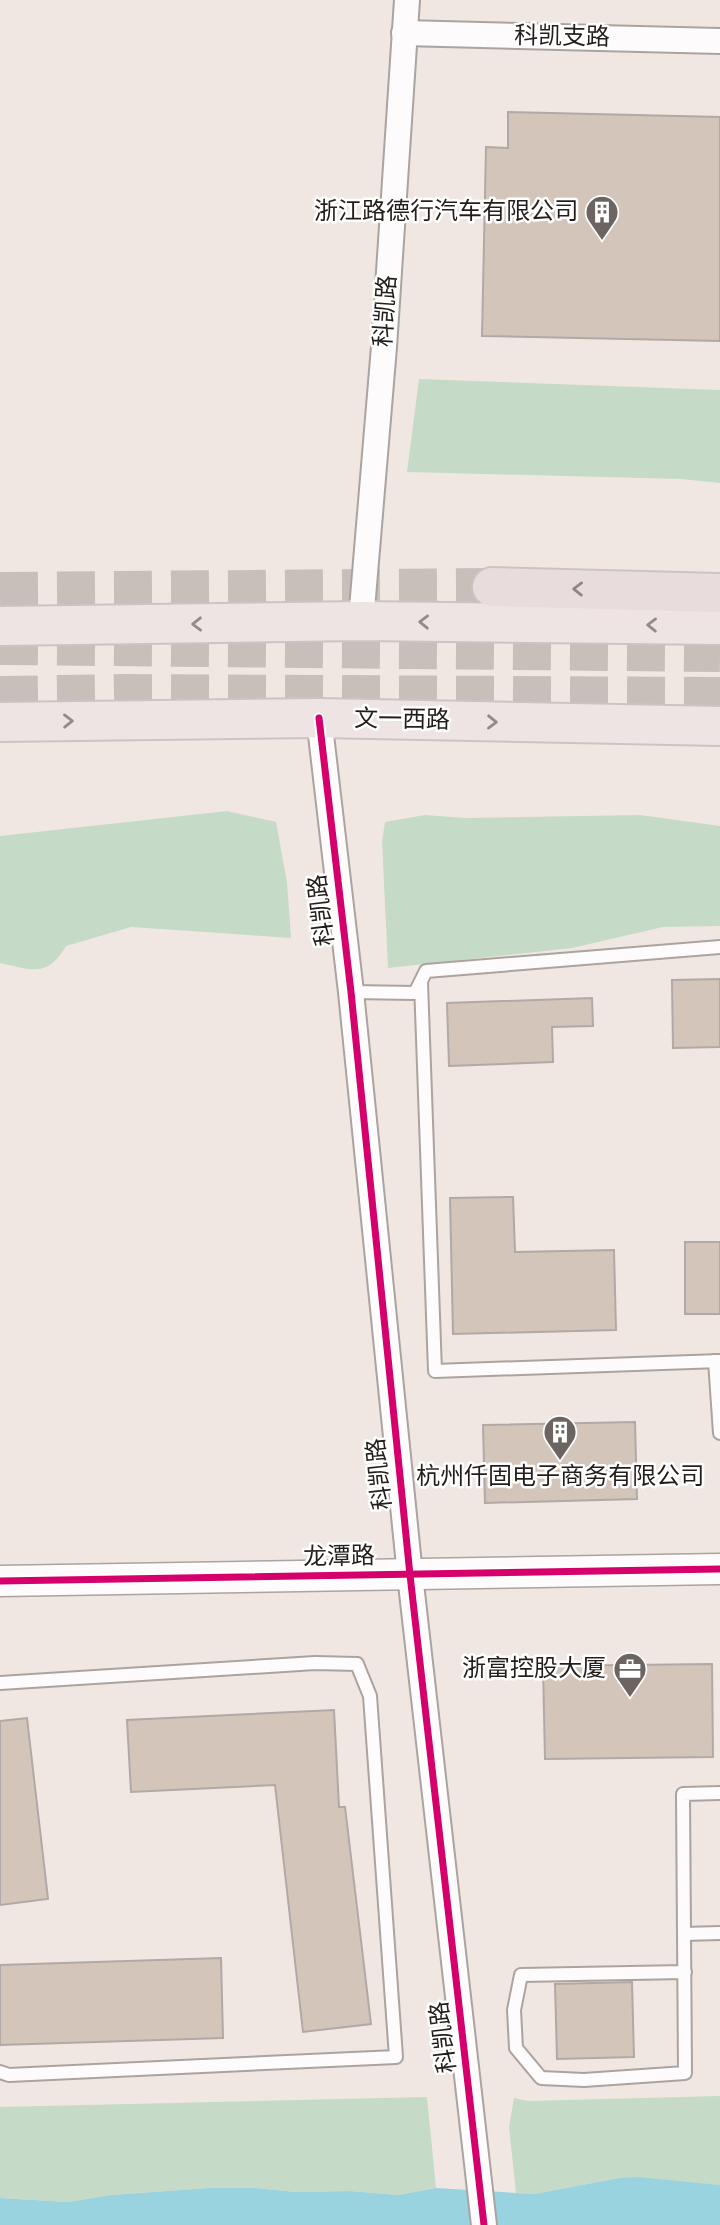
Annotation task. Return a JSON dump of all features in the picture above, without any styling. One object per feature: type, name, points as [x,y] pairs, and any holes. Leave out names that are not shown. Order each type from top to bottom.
[{"type":"highway","points":[[492,587],[720,593]]},
{"type":"main road","points":[[0,626],[361,621],[720,625]]},
{"type":"main road","name":"文一西路","points":[[0,722],[319,718],[720,726]]},
{"type":"street","name":"科凯路","points":[[361,621],[384,347],[407,0]]},
{"type":"street","name":"科凯支路","points":[[404,33],[720,41]]},
{"type":"street","name":"科凯路","points":[[319,718],[351,992],[410,1575],[484,2225]]},
{"type":"street","name":"龙潭路","points":[[0,1581],[720,1569]]},
{"type":"lane","points":[[351,992],[415,993],[426,971],[720,947]]},
{"type":"lane","points":[[421,983],[435,1371],[718,1361],[720,1433]]},
{"type":"lane","points":[[0,1683],[315,1663],[357,1664],[370,1696],[396,2057],[9,2075],[0,2072]]},
{"type":"lane","points":[[685,1972],[521,1975],[514,2010],[516,2048],[541,2078],[584,2080],[685,2073],[685,1972],[683,1794],[720,1793]]},
{"type":"lane","points":[[684,1934],[720,1933]]},
{"type":"green space","points":[[419,379],[720,390],[720,483],[681,479],[407,472]]},
{"type":"green space","points":[[227,811],[276,822],[287,882],[291,938],[131,927],[66,946],[52,963],[38,969],[0,963],[0,836]]},
{"type":"green space","points":[[425,815],[465,818],[640,815],[720,826],[720,926],[663,927],[572,948],[388,968],[382,841],[385,822]]},
{"type":"green space","points":[[720,2096],[720,2185],[619,2178],[534,2194],[516,2193],[509,2127],[514,2098],[528,2101]]},
{"type":"green space","points":[[427,2097],[436,2188],[398,2195],[350,2191],[296,2192],[255,2188],[209,2188],[111,2195],[68,2202],[0,2198],[0,2107]]},
{"type":"water","points":[[637,2177],[720,2185],[720,2225],[0,2225],[0,2198],[68,2202],[111,2195],[209,2188],[255,2188],[296,2192],[350,2191],[398,2195],[436,2188],[534,2194]]},
{"type":"building","name":"浙江路德行汽车有限公司","points":[[508,112],[720,117],[720,341],[482,336],[486,147],[508,148]]},
{"type":"building","points":[[720,979],[720,1047],[673,1048],[672,980]]},
{"type":"building","points":[[592,998],[593,1026],[552,1027],[553,1062],[449,1066],[447,1003]]},
{"type":"building","points":[[513,1197],[515,1252],[614,1250],[616,1330],[453,1334],[450,1198]]},
{"type":"building","points":[[685,1242],[720,1242],[720,1314],[685,1314]]},
{"type":"building","name":"杭州仟固电子商务有限公司","points":[[635,1422],[637,1499],[485,1503],[483,1425]]},
{"type":"building","points":[[712,1664],[713,1757],[545,1759],[543,1666]]},
{"type":"building","points":[[334,1710],[339,1807],[345,1807],[371,2024],[303,2032],[275,1785],[131,1792],[127,1720]]},
{"type":"building","points":[[27,1718],[48,1899],[0,1905],[0,1721]]},
{"type":"building","points":[[221,1958],[223,2038],[0,2045],[0,1965]]},
{"type":"building","points":[[632,1982],[634,2057],[557,2059],[555,1984]]},
{"type":"tunnel","points":[[0,591],[492,587]]},
{"type":"tunnel","points":[[0,646],[720,653]]},
{"type":"tunnel","points":[[0,695],[126,693],[720,696]]},
{"type":"cycle path","points":[[319,718],[351,992],[410,1575],[484,2225]]},
{"type":"cycle path","points":[[0,1581],[720,1569]]},
{"type":"place","name":"浙江路德行汽车有限公司","points":[[602,242]]},
{"type":"place","name":"杭州仟固电子商务有限公司","points":[[560,1462]]},
{"type":"place","name":"浙富控股大厦","points":[[630,1699]]}]
